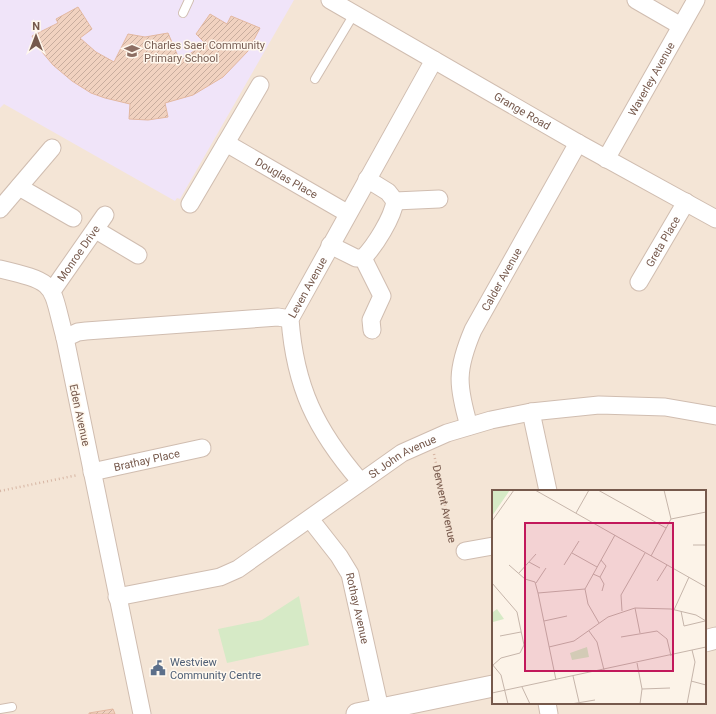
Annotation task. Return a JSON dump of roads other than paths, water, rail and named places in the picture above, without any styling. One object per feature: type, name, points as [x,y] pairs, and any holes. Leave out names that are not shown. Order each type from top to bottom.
[{"type":"street","name":"Grange Road","points":[[330,0],[606,159],[716,219]]},
{"type":"street","points":[[636,0],[681,26]]},
{"type":"street","name":"Waverley Avenue","points":[[606,159],[696,0]]},
{"type":"street","name":"Leven Avenue","points":[[360,482],[328,441],[303,392],[296,366],[290,319],[347,213],[368,179],[434,60]]},
{"type":"street","points":[[190,204],[260,85]]},
{"type":"street","name":"Douglas Place","points":[[226,143],[347,213]]},
{"type":"street","name":"Calder Avenue","points":[[469,426],[460,388],[460,367],[465,349],[473,330],[578,143]]},
{"type":"street","points":[[0,209],[52,148]]},
{"type":"street","points":[[368,179],[388,192],[395,201],[394,210],[369,252],[363,258],[382,296],[371,320],[372,330]]},
{"type":"street","points":[[19,187],[73,218]]},
{"type":"street","points":[[395,201],[440,199]]},
{"type":"street","name":"Greta Place","points":[[640,282],[686,202]]},
{"type":"street","name":"Monroe Drive","points":[[52,291],[105,215]]},
{"type":"street","points":[[96,230],[138,256]]},
{"type":"street","name":"Leven Avenue","points":[[330,245],[356,258],[363,258]]},
{"type":"street","points":[[0,269],[34,277],[48,285],[52,291]]},
{"type":"street","name":"Eden Avenue","points":[[52,291],[56,298],[65,338],[117,598],[142,714]]},
{"type":"street","points":[[65,338],[78,332],[86,331],[278,317],[290,319]]},
{"type":"street","name":"St John Avenue","points":[[117,598],[220,577],[248,563],[402,453],[428,441],[469,426],[531,412],[599,404],[631,404],[665,407],[716,416]]},
{"type":"street","points":[[531,412],[548,490]]},
{"type":"street","name":"Brathay Place","points":[[92,472],[202,448]]},
{"type":"street","name":"Rothay Avenue","points":[[310,519],[339,556],[350,574],[380,709]]},
{"type":"street","name":"Derwent Avenue","points":[[465,551],[492,546]]},
{"type":"street","points":[[706,641],[716,638]]},
{"type":"street","points":[[357,714],[492,686]]},
{"type":"street","points":[[547,704],[549,714]]},
{"type":"lane","points":[[182,13],[189,0]]},
{"type":"lane","points":[[315,79],[354,14]]},
{"type":"lane","points":[[0,709],[12,707]]},
{"type":"place","name":"Charles Saer Community Primary School","points":[[132,51]]},
{"type":"place","name":"Westview Community Centre","points":[[158,668]]}]
